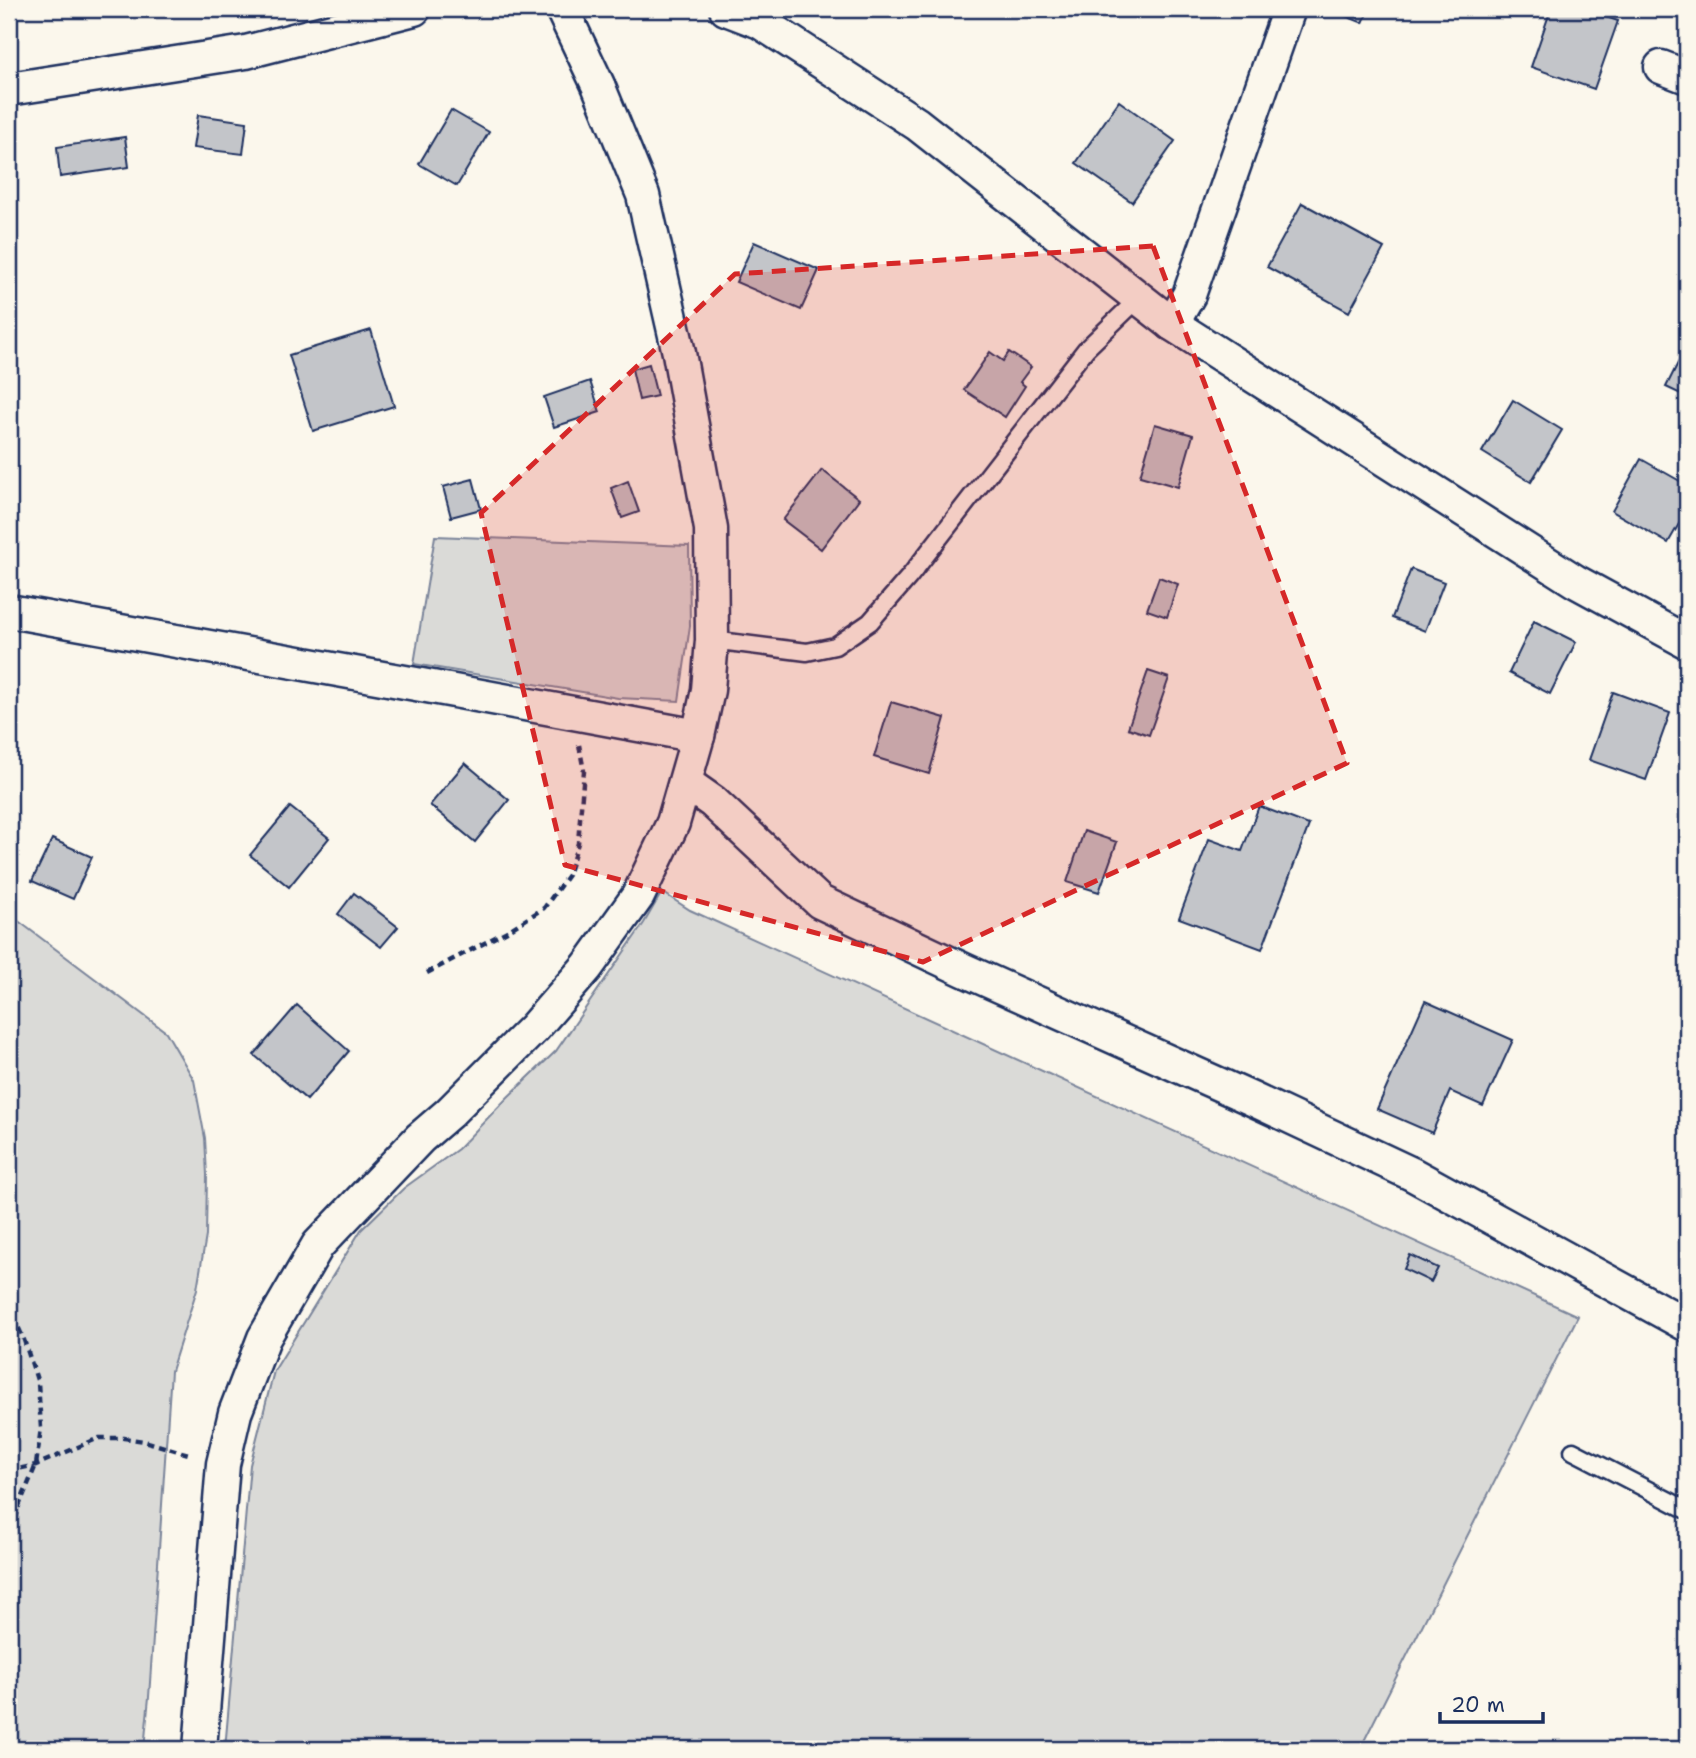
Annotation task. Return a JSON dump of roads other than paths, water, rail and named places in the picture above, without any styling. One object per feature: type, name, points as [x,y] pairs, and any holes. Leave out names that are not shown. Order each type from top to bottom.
[{"type":"street","points":[[9,89],[246,52],[414,9]]},
{"type":"street","points":[[200,1749],[223,1464],[235,1413],[264,1338],[318,1245],[420,1138],[449,1114],[534,1028],[587,967],[638,897],[673,823],[686,783],[708,690],[712,640],[711,529],[679,353],[643,195],[598,85],[562,9]]},
{"type":"street","points":[[726,9],[761,15],[917,124],[1172,324],[1574,581],[1687,642]]},
{"type":"street","points":[[1172,324],[1189,295],[1289,9]]},
{"type":"street","points":[[9,611],[698,736]]},
{"type":"street","points":[[686,783],[713,802],[820,902],[964,970],[1252,1098],[1412,1174],[1687,1325]]},
{"type":"lane","points":[[712,640],[807,652],[835,646],[870,622],[909,577],[1086,349],[1139,298]]},
{"type":"lane","points":[[1573,1451],[1687,1510]]}]
